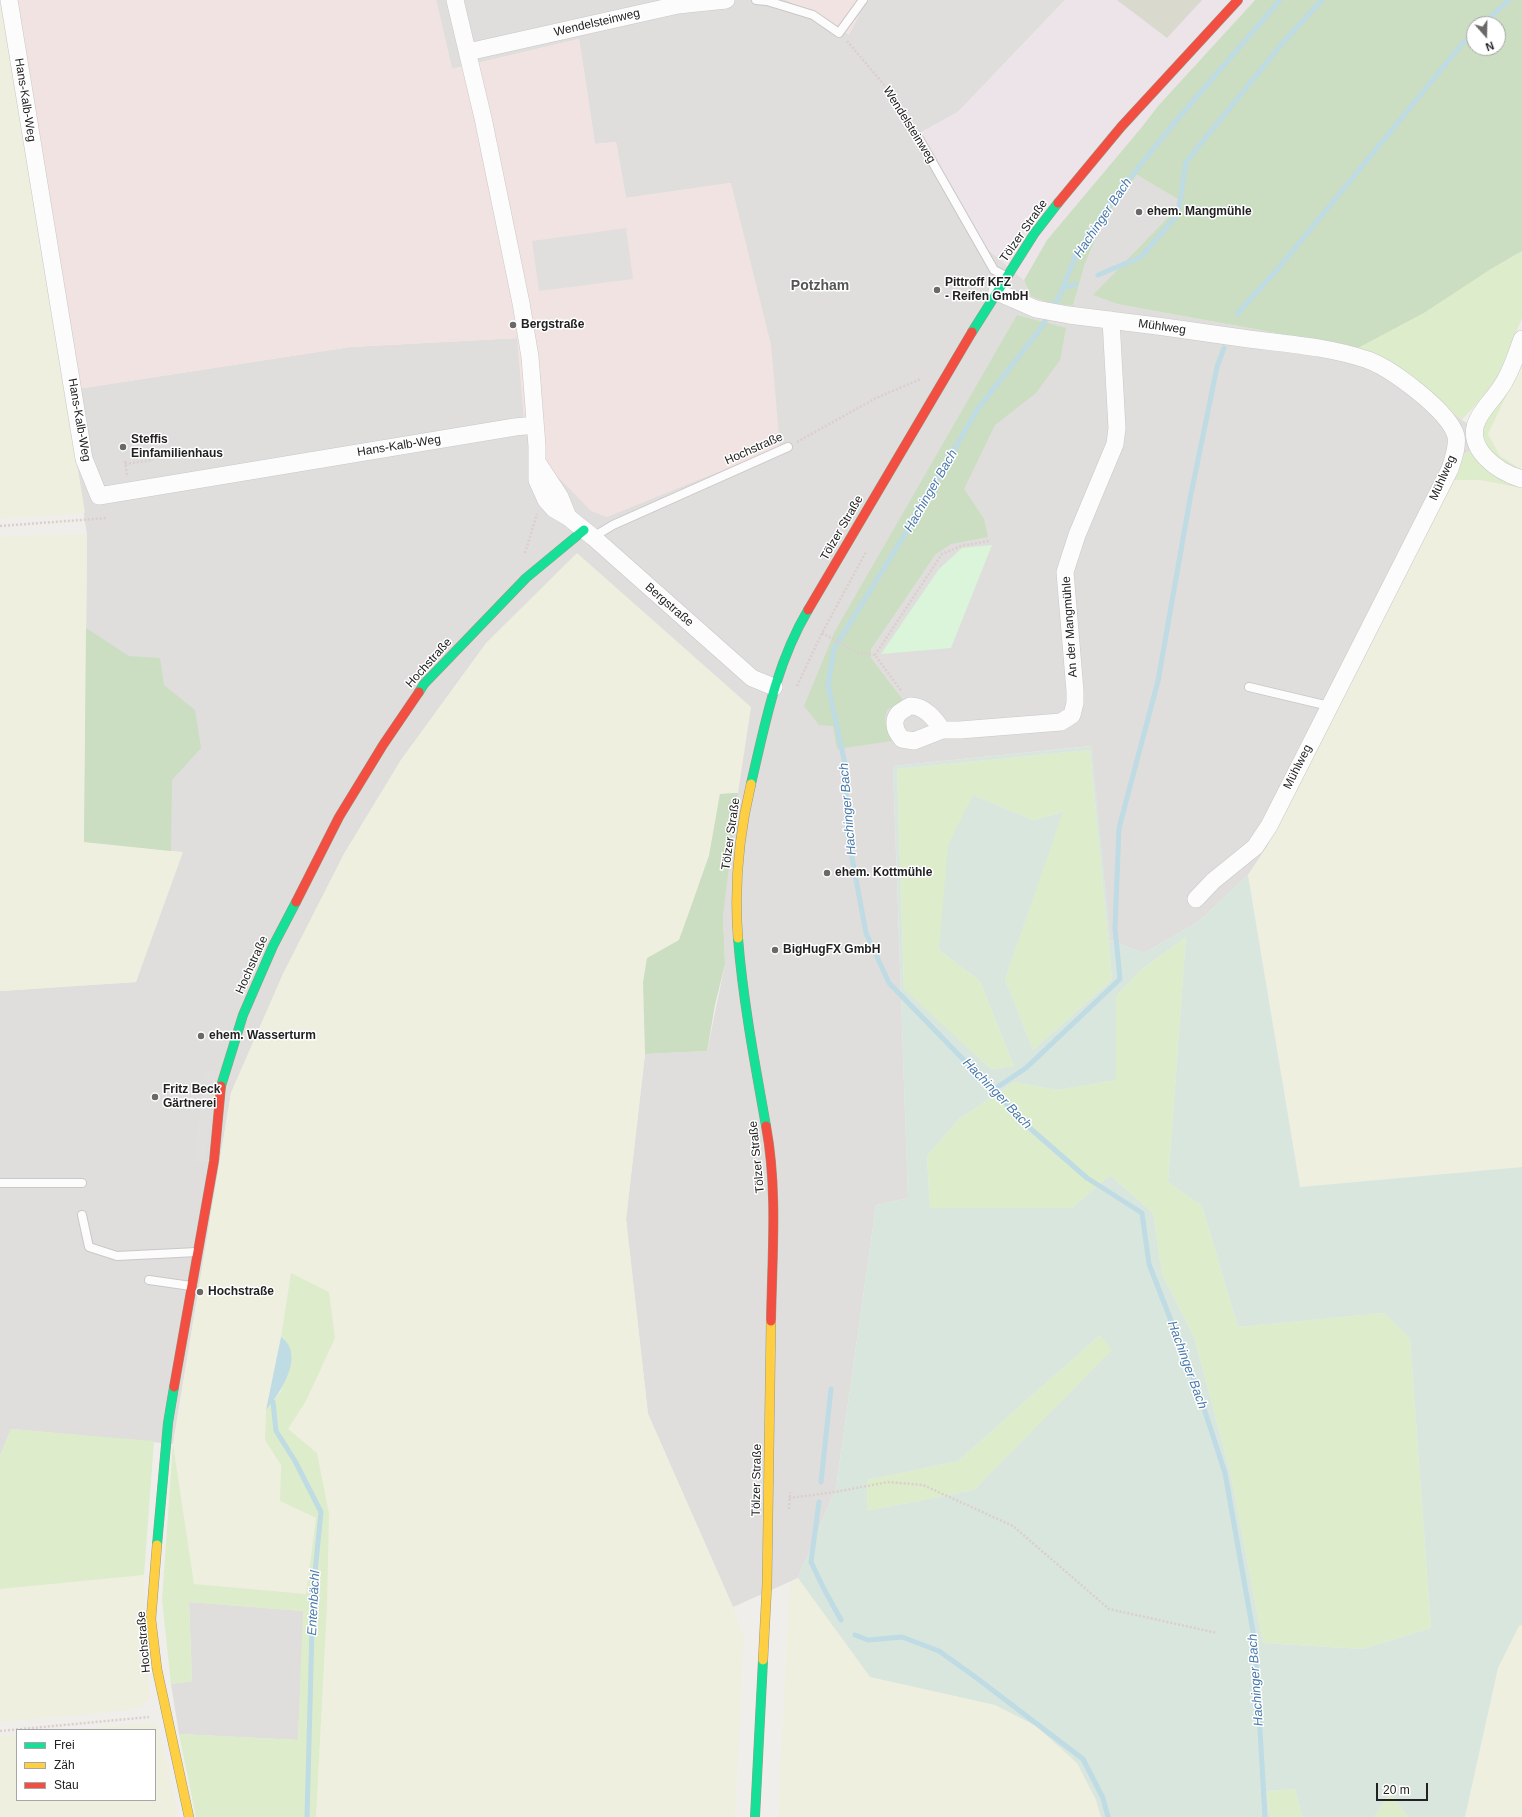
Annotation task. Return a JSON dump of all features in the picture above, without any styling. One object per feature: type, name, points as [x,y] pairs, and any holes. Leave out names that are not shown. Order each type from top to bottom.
[{"type":"main road","name":"Tölzer Straße","points":[[754,1817],[767,1584],[773,1192],[771,1155],[765,1117],[746,1021],[736,912],[738,866],[744,812],[774,687],[785,655],[802,620],[916,425],[1034,234],[1121,127],[1238,0]]},
{"type":"main road","name":"Hochstraße","points":[[188,1817],[185,1792],[166,1715],[157,1669],[151,1619],[168,1423],[214,1161],[221,1084],[243,1015],[276,940],[339,817],[383,745],[424,684],[526,578],[588,533]]},
{"type":"street","name":"Hans-Kalb-Weg","points":[[9,0],[84,459],[99,496],[428,441],[535,425]]},
{"type":"street","name":"Bergstraße","points":[[455,0],[483,118],[521,303],[530,357],[537,480],[546,500],[554,509],[568,517],[588,533],[752,678],[774,687]]},
{"type":"street","name":"Wendelsteinweg","points":[[468,52],[678,5],[726,0]]},
{"type":"street","name":"Mühlweg","points":[[997,292],[1036,309],[1069,315],[1322,348],[1370,361],[1396,375],[1438,410],[1452,426],[1456,438],[1455,452],[1450,469],[1269,826],[1255,847],[1213,881],[1196,899]]},
{"type":"street","name":"An der Mangmühle","points":[[910,706],[900,711],[895,717],[894,728],[902,740],[914,741],[942,730],[960,730],[1061,722],[1072,715],[1075,704],[1075,691],[1065,572],[1077,535],[1115,444],[1117,428],[1111,320]]},
{"type":"street","points":[[1522,339],[1514,362],[1502,386],[1484,407],[1477,420],[1473,434],[1478,447],[1494,465],[1513,477],[1522,479]]},
{"type":"street","points":[[910,706],[918,708],[936,720],[942,730]]},
{"type":"lane","points":[[756,0],[767,0],[813,15],[839,33],[863,0]]},
{"type":"lane","name":"Wendelsteinweg","points":[[917,135],[994,270],[1007,277]]},
{"type":"lane","points":[[1456,438],[1473,434]]},
{"type":"lane","name":"Hochstraße","points":[[588,533],[613,525],[788,448]]},
{"type":"lane","points":[[1249,687],[1329,706]]},
{"type":"lane","points":[[0,1183],[82,1183]]},
{"type":"lane","points":[[82,1216],[89,1247],[117,1256],[198,1252]]},
{"type":"lane","points":[[149,1280],[192,1286]]},
{"type":"path","name":"Wendelsteinweg","points":[[839,33],[891,93],[917,135]]},
{"type":"path","name":"Hochstraße","points":[[788,448],[876,398],[922,379]]},
{"type":"path","points":[[125,464],[153,460]]},
{"type":"path","points":[[0,526],[107,518]]},
{"type":"path","points":[[875,655],[942,554],[960,546],[989,541]]},
{"type":"path","points":[[795,690],[822,633],[870,546]]},
{"type":"path","points":[[822,633],[858,653],[875,655],[901,690],[910,706]]},
{"type":"path","points":[[799,1497],[888,1482],[923,1485],[1013,1526],[1109,1609],[1217,1633]]},
{"type":"path","points":[[21,1729],[166,1715]]},
{"type":"path","points":[[0,1731],[16,1729]]},
{"type":"shaded area","points":[[2,0],[436,0],[452,69],[579,39],[595,144],[616,142],[626,198],[731,183],[771,345],[780,447],[607,517],[591,511],[553,472],[525,431],[517,338],[350,347],[64,391]]},
{"type":"shaded area","points":[[436,0],[786,0],[819,15],[867,0],[1065,0],[958,112],[920,133],[985,247],[1024,280],[1031,295],[1073,306],[1085,264],[1105,217],[1137,175],[1184,202],[1094,295],[1117,304],[1358,348],[1375,354],[1402,369],[1462,420],[1481,432],[1471,450],[1459,458],[1454,480],[1268,845],[1248,875],[1198,922],[1144,953],[1110,940],[1091,746],[893,766],[908,1198],[876,1205],[836,1488],[798,1578],[733,1607],[648,1414],[626,1219],[645,1054],[707,1051],[725,964],[723,915],[487,642],[401,760],[344,854],[283,974],[231,1093],[173,1444],[11,1429],[0,1456],[0,991],[136,982],[171,851],[84,842],[87,534],[64,391],[350,347],[518,338],[525,431],[731,183],[626,198],[616,142],[595,144],[579,39],[452,69]]},
{"type":"shaded area","points":[[786,0],[867,0],[849,35],[819,15]]},
{"type":"shaded area","points":[[1065,0],[1255,0],[1158,106],[1047,240],[1024,280],[985,247],[945,180],[920,133],[958,112]]},
{"type":"shaded area","points":[[1117,0],[1202,0],[1167,38]]},
{"type":"shaded area","points":[[626,228],[633,279],[539,291],[532,241]]},
{"type":"shaded area","points":[[1092,746],[1110,940],[1144,953],[1198,922],[1248,875],[1300,1187],[1522,1167],[1522,1625],[1519,1626],[1498,1668],[1465,1817],[1408,1817],[1390,1793],[1374,1817],[1302,1817],[1295,1789],[1267,1791],[1269,1817],[1101,1817],[1096,1800],[1077,1763],[1036,1726],[995,1705],[870,1677],[798,1578],[836,1488],[876,1205],[908,1198],[893,766]],"holes":[[[1090,750],[1112,980],[1033,1050],[1005,979],[1063,812],[1033,820],[973,795],[948,845],[939,950],[980,981],[1014,1066],[991,1069],[904,989],[897,769]],[[1186,937],[1168,1182],[1202,1206],[1238,1327],[1384,1313],[1410,1339],[1431,1628],[1363,1649],[1263,1643],[1230,1471],[1194,1337],[1162,1274],[1153,1213],[1110,1175],[1072,1208],[930,1208],[927,1156],[959,1119],[1014,1082],[1057,1090],[1116,1080],[1116,996],[1141,970]],[[1100,1335],[1112,1350],[974,1490],[867,1511],[867,1480],[958,1461]]]},
{"type":"shaded area","points":[[204,1070],[216,1071],[205,1163],[194,1162]]},
{"type":"shaded area","points":[[189,1602],[304,1611],[298,1740],[179,1734],[171,1684],[192,1681]]},
{"type":"green space","points":[[0,0],[2,0],[85,513],[0,519]]},
{"type":"green space","points":[[1255,0],[1522,0],[1522,251],[1491,269],[1424,313],[1358,348],[1117,304],[1093,295],[1183,202],[1137,175],[1105,217],[1085,264],[1073,306],[1047,302],[1031,296],[1024,280],[1047,240],[1158,106]]},
{"type":"green space","points":[[1522,251],[1522,318],[1495,383],[1462,420],[1426,388],[1401,370],[1374,354],[1358,348],[1424,313],[1491,269]]},
{"type":"green space","points":[[1017,315],[1066,328],[1060,360],[1036,393],[995,425],[964,489],[984,519],[988,537],[951,544],[935,555],[871,649],[871,658],[903,700],[887,710],[885,719],[892,741],[837,749],[833,726],[819,725],[804,706],[835,631]]},
{"type":"green space","points":[[1522,360],[1522,470],[1500,456],[1488,434]]},
{"type":"green space","points":[[1508,392],[1488,434],[1500,456],[1522,470],[1522,473],[1502,462],[1492,453],[1481,432],[1490,410]]},
{"type":"green space","points":[[1471,450],[1511,482],[1522,488],[1480,480],[1454,480],[1459,458]]},
{"type":"green space","points":[[1454,480],[1480,480],[1522,488],[1522,1167],[1300,1187],[1248,875],[1268,845]]},
{"type":"green space","points":[[87,534],[84,842],[183,852],[136,982],[0,991],[0,537]]},
{"type":"green space","points":[[992,545],[951,648],[881,654],[939,569],[962,548]]},
{"type":"green space","points":[[577,553],[751,707],[738,793],[720,794],[709,856],[679,940],[647,958],[643,982],[645,1054],[626,1219],[648,1414],[733,1607],[744,1638],[735,1817],[316,1817],[327,1607],[317,1453],[287,1430],[306,1401],[335,1338],[291,1274],[281,1337],[266,1410],[265,1440],[281,1465],[280,1501],[316,1518],[306,1594],[194,1584],[173,1444],[231,1093],[283,974],[344,854],[401,760],[487,642]]},
{"type":"green space","points":[[86,628],[129,656],[160,658],[164,685],[195,710],[201,748],[172,780],[171,851],[84,842]]},
{"type":"green space","points":[[1090,750],[1112,980],[1033,1050],[1005,979],[1062,812],[1033,820],[973,795],[939,950],[980,981],[1014,1066],[991,1069],[904,990],[897,769]]},
{"type":"green space","points":[[738,793],[723,915],[725,964],[715,1005],[707,1051],[645,1054],[643,982],[647,958],[679,940],[709,856],[720,794]]},
{"type":"green space","points":[[1186,937],[1168,1182],[1202,1206],[1238,1327],[1384,1313],[1410,1339],[1431,1628],[1363,1649],[1263,1643],[1230,1471],[1194,1337],[1162,1274],[1153,1213],[1110,1175],[1072,1208],[930,1208],[927,1156],[959,1119],[1014,1082],[1057,1090],[1116,1080],[1116,996],[1141,970]]},
{"type":"green space","points":[[291,1273],[329,1292],[335,1338],[306,1401],[288,1429],[317,1453],[329,1514],[327,1607],[316,1817],[196,1817],[179,1734],[298,1740],[303,1611],[189,1602],[192,1681],[171,1684],[162,1600],[173,1444],[194,1584],[306,1594],[316,1518],[280,1501],[281,1465],[265,1440],[266,1410],[281,1391],[291,1362],[285,1340],[281,1337]]},
{"type":"green space","points":[[1100,1335],[1113,1350],[974,1490],[867,1511],[867,1480],[958,1461]]},
{"type":"green space","points":[[11,1429],[154,1441],[144,1575],[0,1589],[0,1456]]},
{"type":"green space","points":[[144,1575],[147,1669],[150,1696],[142,1707],[124,1711],[0,1722],[0,1589]]},
{"type":"green space","points":[[798,1578],[870,1677],[995,1705],[1036,1726],[1077,1763],[1096,1800],[1101,1817],[778,1817],[790,1582]]},
{"type":"green space","points":[[1522,1625],[1522,1817],[1465,1817],[1498,1668],[1519,1626]]},
{"type":"green space","points":[[157,1723],[174,1794],[177,1817],[0,1817],[0,1736],[16,1735],[16,1801],[156,1801],[156,1729],[78,1729]]},
{"type":"green space","points":[[1295,1789],[1302,1817],[1269,1817],[1267,1791]]},
{"type":"green space","points":[[1390,1793],[1408,1817],[1374,1817]]},
{"type":"water","points":[[281,1337],[288,1345],[291,1354],[291,1364],[288,1374],[278,1394],[266,1410]]},
{"type":"waterway","name":"Hachinger Bach","points":[[1265,1817],[1255,1643],[1225,1473],[1198,1390],[1149,1264],[1142,1213],[1087,1178],[1032,1130],[889,983],[866,933],[847,831],[845,764],[828,685],[834,649],[915,518],[977,410],[1041,328],[1059,297],[1076,255],[1111,202],[1170,128],[1280,0]]},
{"type":"waterway","points":[[1098,275],[1141,257],[1178,214],[1186,162],[1280,46],[1322,0]]},
{"type":"waterway","points":[[1492,16],[1509,0]]},
{"type":"waterway","points":[[1237,314],[1282,264],[1466,40]]},
{"type":"waterway","points":[[1062,289],[1076,284]]},
{"type":"waterway","points":[[993,1090],[1026,1068],[1120,979],[1115,928],[1119,828],[1158,681],[1190,499],[1217,367],[1224,348]]},
{"type":"waterway","points":[[821,1482],[831,1389]]},
{"type":"waterway","name":"Entenbächl","points":[[273,1402],[276,1431],[295,1461],[321,1512],[313,1592],[307,1817]]},
{"type":"waterway","points":[[819,1502],[811,1562],[841,1620]]},
{"type":"waterway","points":[[855,1635],[868,1640],[902,1637],[939,1651],[974,1676],[1083,1759],[1103,1798],[1108,1817]]},
{"type":"traffic: fast","points":[[972,332],[1034,234],[1058,203]]},
{"type":"traffic: fast","points":[[419,692],[424,684],[526,578],[584,530]]},
{"type":"traffic: fast","points":[[751,784],[767,717],[780,673],[797,631],[808,610]]},
{"type":"traffic: fast","points":[[221,1086],[243,1015],[273,946],[296,902]]},
{"type":"traffic: fast","points":[[738,938],[746,1009],[766,1126]]},
{"type":"traffic: fast","points":[[157,1545],[168,1423],[174,1387]]},
{"type":"traffic: fast","points":[[755,1817],[763,1660]]},
{"type":"traffic: slow","points":[[738,938],[738,860],[743,822],[751,784]]},
{"type":"traffic: slow","points":[[763,1660],[767,1584],[771,1321]]},
{"type":"traffic: slow","points":[[157,1545],[151,1619],[157,1669],[189,1817]]},
{"type":"traffic: jam","points":[[1058,203],[1121,127],[1238,0]]},
{"type":"traffic: jam","points":[[808,610],[972,332]]},
{"type":"traffic: jam","points":[[296,902],[339,817],[383,745],[419,692]]},
{"type":"traffic: jam","points":[[174,1387],[214,1161],[221,1086]]},
{"type":"traffic: jam","points":[[766,1126],[770,1150],[773,1199],[771,1321]]},
{"type":"place","name":"ehem. Mangmühle","points":[[1139,212]]},
{"type":"place","name":"Pittroff KFZ - Reifen GmbH","points":[[937,290]]},
{"type":"place","name":"Bergstraße","points":[[513,325]]},
{"type":"place","name":"Steffis Einfamilienhaus","points":[[123,447]]},
{"type":"place","name":"ehem. Kottmühle","points":[[827,873]]},
{"type":"place","name":"BigHugFX GmbH","points":[[775,950]]},
{"type":"place","name":"ehem. Wasserturm","points":[[201,1036]]},
{"type":"place","name":"Fritz Beck Gärtnerei","points":[[155,1097]]},
{"type":"place","name":"Hochstraße","points":[[200,1292]]},
{"type":"district","name":"Potzham","points":[[820,286]]}]
